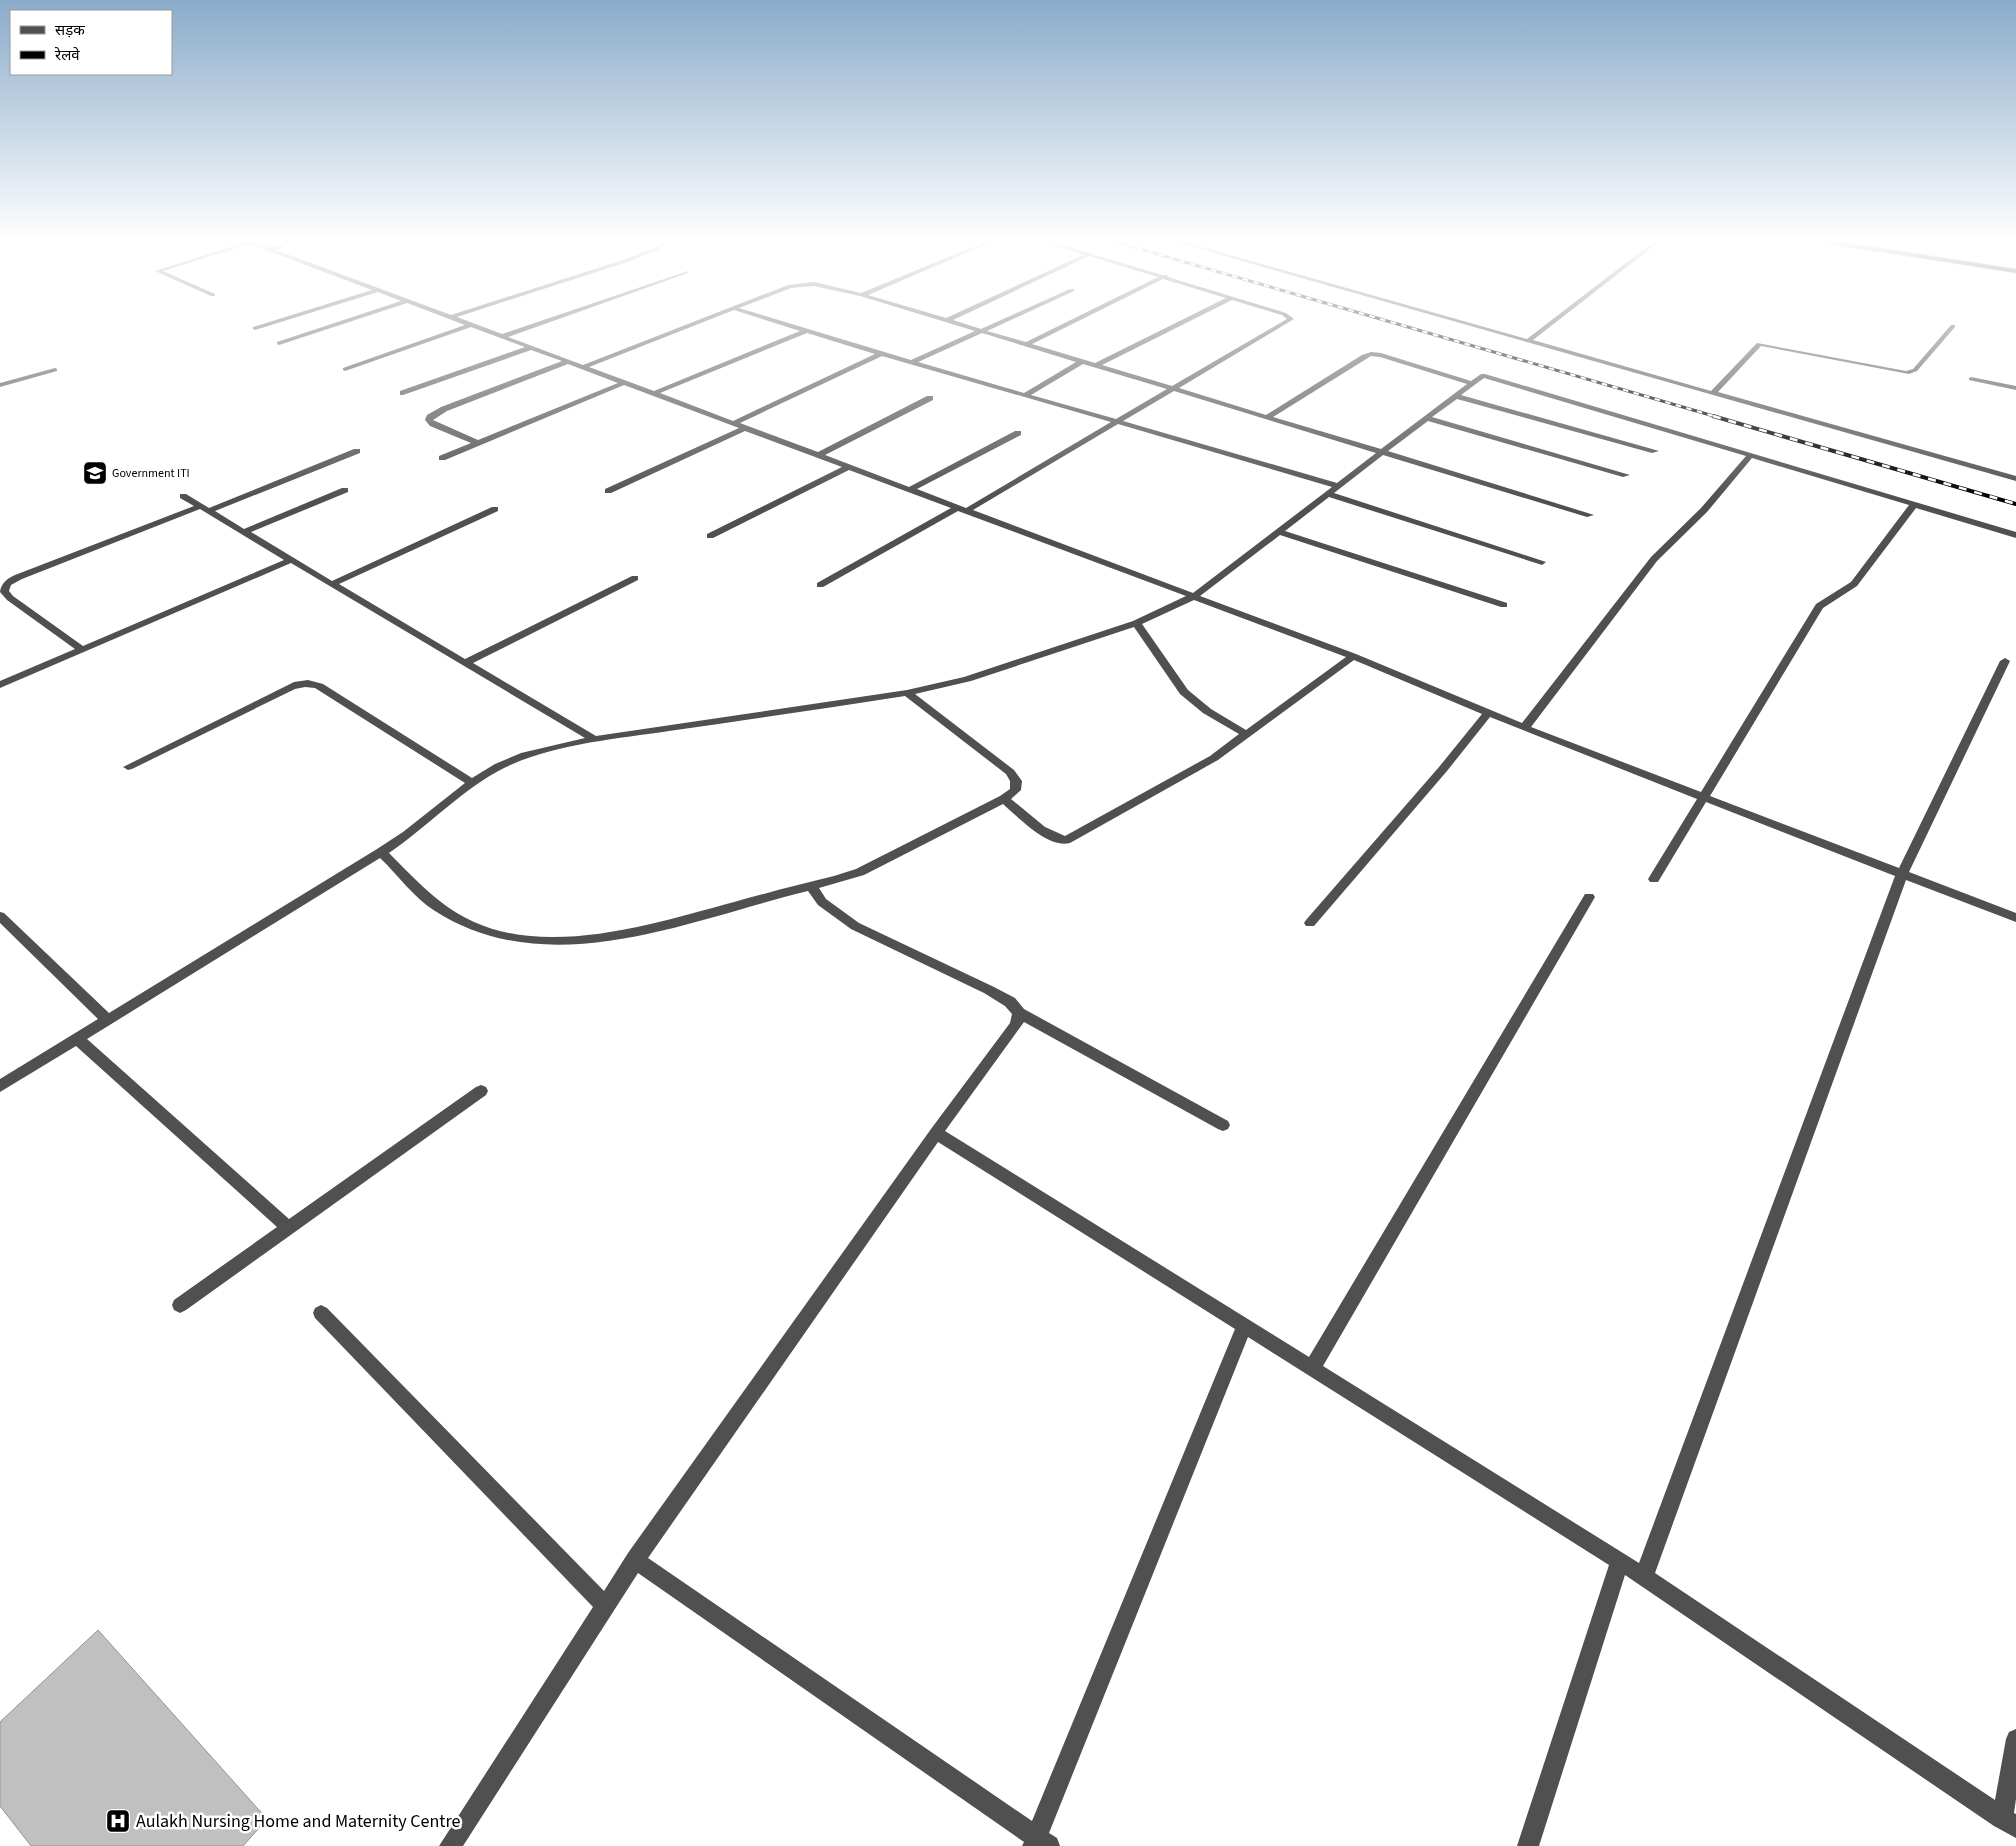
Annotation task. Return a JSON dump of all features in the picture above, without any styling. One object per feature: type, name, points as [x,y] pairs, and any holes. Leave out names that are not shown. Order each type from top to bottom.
[{"type":"street","points":[[279,343],[324,328]]},
{"type":"street","points":[[345,368],[463,328]]},
{"type":"street","points":[[481,328],[1353,656],[1524,728],[2016,918]]},
{"type":"street","points":[[504,336],[526,328]]},
{"type":"street","points":[[583,367],[682,328]]},
{"type":"street","points":[[797,328],[910,363],[1340,486]]},
{"type":"street","points":[[976,328],[1590,515]]},
{"type":"street","points":[[910,363],[986,328]]},
{"type":"street","points":[[1028,344],[1060,328]]},
{"type":"street","points":[[1097,365],[1171,328]]},
{"type":"street","points":[[966,511],[1275,328]]},
{"type":"street","points":[[1483,328],[2016,479]]},
{"type":"street","points":[[1528,341],[1545,328]]},
{"type":"street","points":[[1713,393],[1759,344],[1907,373],[1915,370],[1951,328]]},
{"type":"street","points":[[655,393],[806,331]]},
{"type":"street","points":[[403,393],[532,347]]},
{"type":"street","points":[[735,423],[880,354]]},
{"type":"street","points":[[1268,417],[1364,356],[1371,354],[1380,355],[1472,384]]},
{"type":"street","points":[[477,443],[433,424],[429,420],[430,417],[444,409],[569,361]]},
{"type":"street","points":[[1024,396],[1084,361]]},
{"type":"street","points":[[0,385],[55,370]]},
{"type":"street","points":[[0,1086],[407,836],[472,783],[499,766],[525,755],[594,739],[907,693],[967,679],[1159,614],[1194,596],[1483,375],[2016,535]]},
{"type":"street","points":[[1972,379],[2016,388]]},
{"type":"street","points":[[442,458],[623,383]]},
{"type":"street","points":[[1455,396],[1655,450]]},
{"type":"street","points":[[819,455],[930,398]]},
{"type":"street","points":[[1426,418],[1626,475]]},
{"type":"street","points":[[608,491],[747,427]]},
{"type":"street","points":[[911,489],[1018,433]]},
{"type":"street","points":[[82,650],[10,598],[4,591],[5,586],[31,572],[357,451]]},
{"type":"street","points":[[1524,728],[1654,559],[1704,510],[1750,456]]},
{"type":"street","points":[[710,536],[850,466]]},
{"type":"street","points":[[244,532],[346,490]]},
{"type":"street","points":[[1328,494],[1542,562]]},
{"type":"street","points":[[183,496],[594,739]]},
{"type":"street","points":[[1654,879],[1819,606],[1854,584],[1864,574],[1914,504]]},
{"type":"street","points":[[820,585],[957,508]]},
{"type":"street","points":[[332,584],[495,510]]},
{"type":"street","points":[[1280,532],[1504,605]]},
{"type":"street","points":[[0,686],[291,560]]},
{"type":"street","points":[[466,663],[635,578]]},
{"type":"street","points":[[1136,623],[1184,692],[1207,711],[1246,734]]},
{"type":"street","points":[[1004,799],[1044,832],[1055,839],[1066,840],[1199,767],[1353,656]]},
{"type":"street","points":[[1644,1576],[1902,874],[2004,661]]},
{"type":"street","points":[[128,767],[302,683],[319,686],[472,783]]},
{"type":"street","points":[[381,852],[438,907],[472,926],[502,936],[536,941],[577,940],[645,931],[836,880],[860,872],[1004,799],[1015,790],[1016,781],[1010,772],[907,693]]},
{"type":"street","points":[[1310,923],[1443,769],[1488,713]]},
{"type":"street","points":[[811,886],[822,902],[855,926],[989,990],[1010,1002],[1019,1013],[1223,1125]]},
{"type":"street","points":[[1312,1368],[1589,897]]},
{"type":"street","points":[[0,916],[108,1020]]},
{"type":"street","points":[[450,1846],[604,1605],[936,1133],[1017,1024],[1019,1013]]},
{"type":"street","points":[[77,1039],[289,1228]]},
{"type":"street","points":[[180,1305],[481,1091]]},
{"type":"street","points":[[936,1133],[1644,1576],[2009,1823],[2016,1739]]},
{"type":"street","points":[[321,1313],[604,1605]]},
{"type":"street","points":[[635,1560],[1040,1843],[1244,1326]]},
{"type":"street","points":[[1528,1846],[1620,1561]]},
{"type":"building","points":[[98,1630],[267,1819],[243,1846],[31,1846],[0,1806],[0,1722]]},
{"type":"railway","points":[[1412,328],[1717,417]]},
{"type":"railway","points":[[1713,416],[2016,504]]},
{"type":"place","name":"Government ITI","points":[[95,473]]},
{"type":"place","name":"Aulakh Nursing Home and Maternity Centre","points":[[118,1821]]}]
